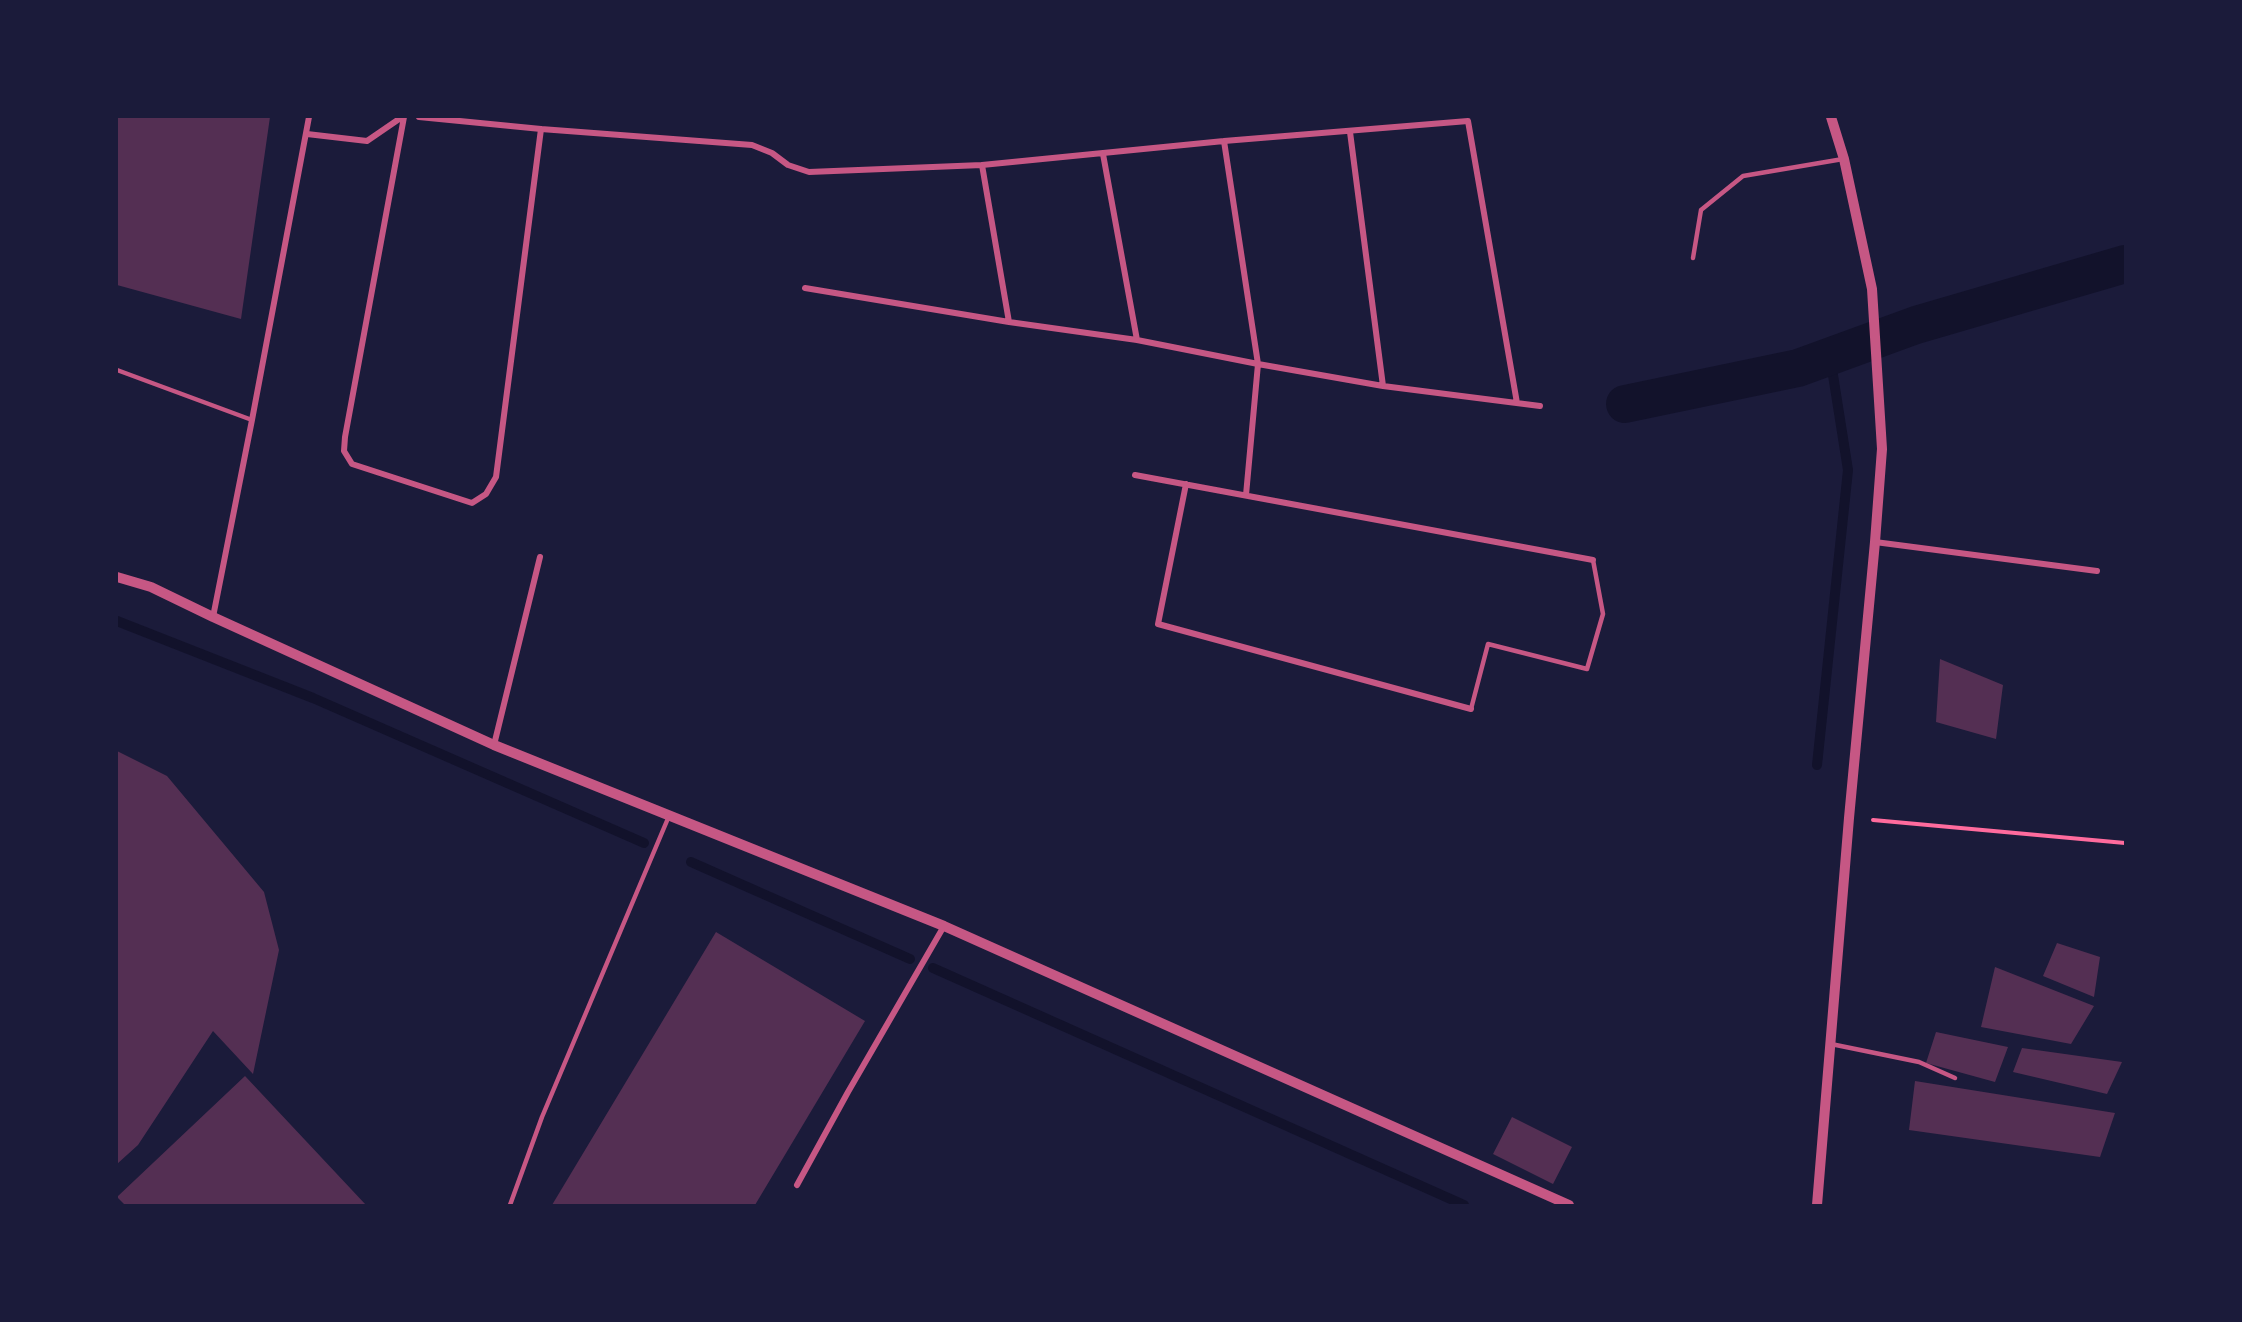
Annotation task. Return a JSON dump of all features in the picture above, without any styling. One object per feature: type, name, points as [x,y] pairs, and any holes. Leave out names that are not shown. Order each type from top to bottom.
[{"type":"street","points":[[213,617],[309,117]]},
{"type":"street","points":[[307,134],[367,141],[403,117]]},
{"type":"street","points":[[403,117],[344,451],[352,464],[472,503],[486,494],[496,477],[542,129]]},
{"type":"street","points":[[419,117],[752,145],[772,153],[788,165],[808,172],[982,165],[1224,141],[1468,122],[1516,403]]},
{"type":"street","points":[[1817,1205],[1882,449],[1872,290],[1844,159],[1832,117]]},
{"type":"street","points":[[1350,132],[1383,386]]},
{"type":"street","points":[[1224,141],[1258,364],[1246,495]]},
{"type":"street","points":[[1103,154],[1137,340]]},
{"type":"street","points":[[982,165],[1009,322]]},
{"type":"street","points":[[805,288],[1009,322],[1137,340],[1383,386],[1540,406]]},
{"type":"street","points":[[1135,475],[1593,560]]},
{"type":"street","points":[[1186,484],[1158,624],[1471,709]]},
{"type":"street","points":[[1875,542],[2097,571]]},
{"type":"street","points":[[494,745],[540,557]]},
{"type":"street","points":[[117,577],[151,587],[494,745],[944,926],[1569,1205]]},
{"type":"street","points":[[797,1185],[944,926]]},
{"type":"lane","points":[[1693,258],[1701,210],[1743,176],[1844,159]]},
{"type":"lane","points":[[117,370],[252,420]]},
{"type":"lane","points":[[1471,709],[1488,645],[1587,669],[1603,614],[1593,560]]},
{"type":"lane","points":[[510,1205],[547,1106],[669,814]]},
{"type":"lane","points":[[1830,1044],[1919,1062],[1955,1078]]},
{"type":"path","points":[[1849,818],[2125,843]]},
{"type":"building","points":[[117,117],[270,117],[241,319],[117,285]]},
{"type":"building","points":[[1940,659],[2003,685],[1996,739],[1936,722]]},
{"type":"building","points":[[117,751],[167,776],[264,892],[279,950],[253,1074],[213,1031],[138,1145],[117,1164]]},
{"type":"building","points":[[716,932],[865,1021],[755,1205],[552,1205]]},
{"type":"building","points":[[2057,943],[2100,957],[2094,997],[2043,976]]},
{"type":"building","points":[[1995,967],[2094,1006],[2071,1044],[1981,1027]]},
{"type":"building","points":[[1936,1032],[2008,1047],[1995,1082],[1926,1063]]},
{"type":"building","points":[[2022,1048],[2122,1062],[2107,1094],[2013,1072]]},
{"type":"building","points":[[245,1076],[366,1205],[125,1205],[117,1197]]},
{"type":"building","points":[[1915,1081],[2115,1113],[2100,1157],[1909,1130]]},
{"type":"building","points":[[1512,1117],[1572,1147],[1553,1184],[1493,1154]]},
{"type":"waterway","points":[[1625,404],[1798,368],[1916,325],[2125,264]]},
{"type":"waterway","points":[[1817,765],[1848,470],[1830,356]]},
{"type":"waterway","points":[[117,621],[313,698],[644,843]]},
{"type":"waterway","points":[[691,862],[910,959]]},
{"type":"waterway","points":[[933,968],[1464,1205]]}]
